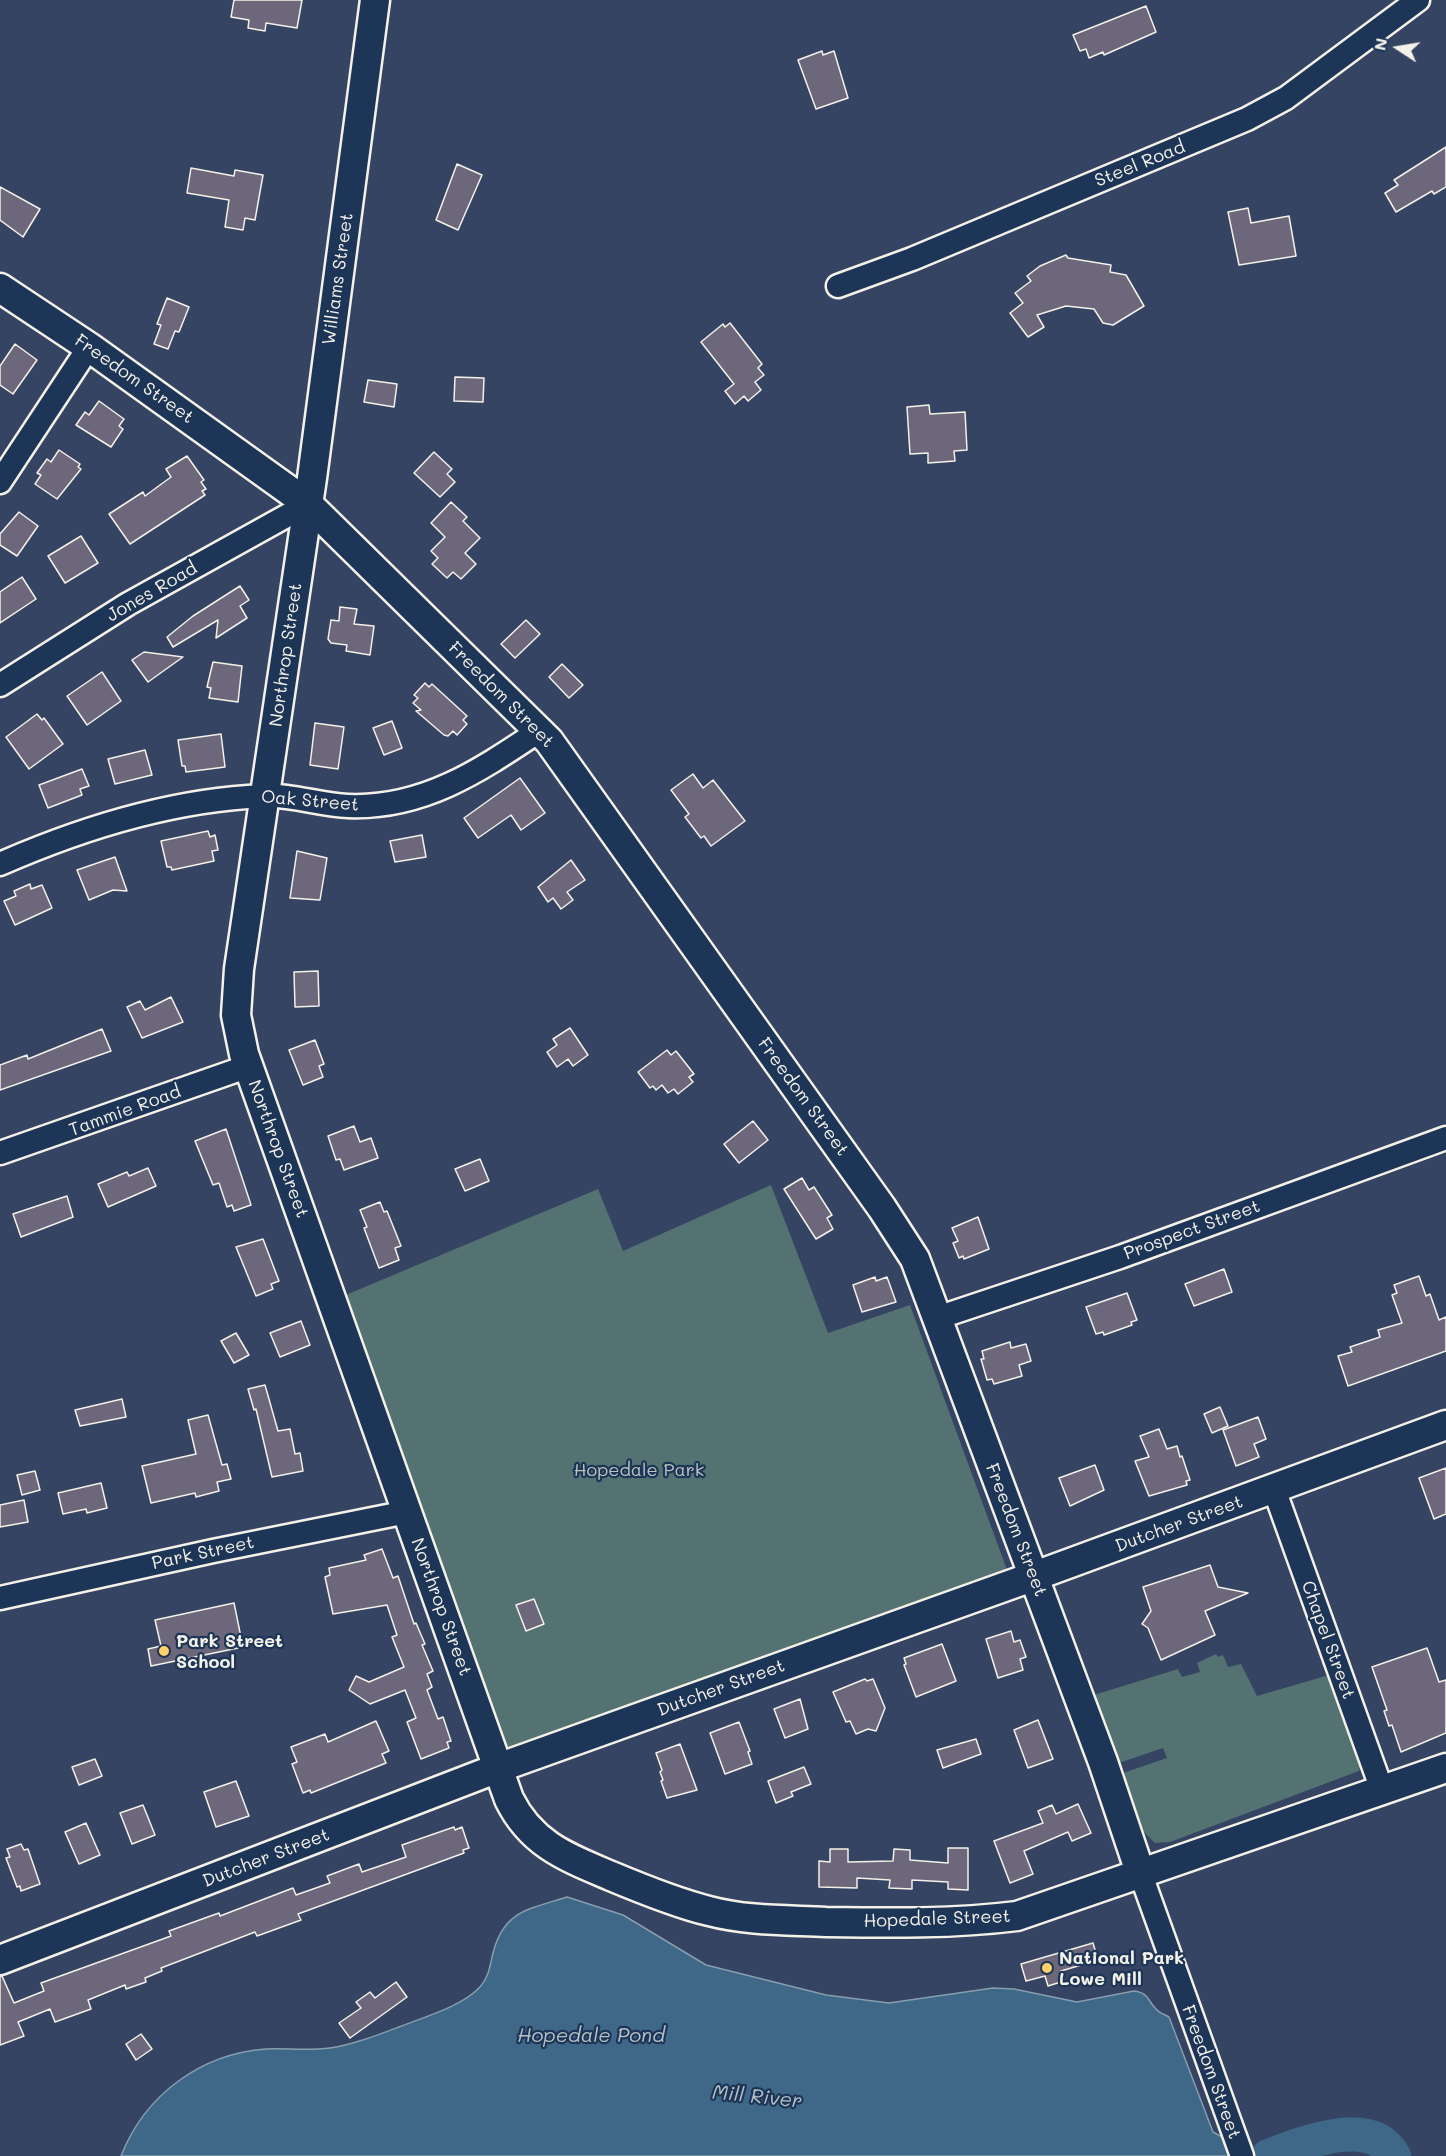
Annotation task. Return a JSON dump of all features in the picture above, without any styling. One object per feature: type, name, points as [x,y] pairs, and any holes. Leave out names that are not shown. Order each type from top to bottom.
[{"type":"street","name":"Williams Street","points":[[308,504],[375,0]]},
{"type":"street","name":"Steel Road","points":[[838,286],[912,259],[1247,119],[1286,98],[1418,0]]},
{"type":"street","name":"Freedom Street","points":[[0,288],[89,347],[308,504],[539,731],[556,751],[882,1208],[915,1259],[1103,1762],[1242,2156]]},
{"type":"street","points":[[0,482],[89,347]]},
{"type":"street","name":"Jones Road","points":[[0,685],[128,604],[308,504]]},
{"type":"street","name":"Northrop Street","points":[[308,504],[236,994],[238,1032],[498,1768]]},
{"type":"street","name":"Oak Street","points":[[0,864],[38,847],[164,809],[265,795],[348,806],[377,806],[412,800],[464,779],[539,731]]},
{"type":"street","name":"Tammie Road","points":[[0,1153],[249,1066]]},
{"type":"street","name":"Prospect Street","points":[[937,1318],[1120,1257],[1446,1138]]},
{"type":"street","name":"Dutcher Street","points":[[0,1960],[498,1768],[1033,1577],[1446,1425]]},
{"type":"street","name":"Chapel Street","points":[[1274,1489],[1383,1790]]},
{"type":"street","name":"Park Street","points":[[0,1598],[223,1548],[407,1512]]},
{"type":"street","name":"Hopedale Street","points":[[498,1768],[518,1816],[545,1844],[579,1863],[657,1894],[708,1911],[738,1917],[895,1923],[979,1921],[1017,1916],[1446,1768]]},
{"type":"green space","name":"Hopedale Park","points":[[771,1185],[828,1333],[910,1305],[1007,1570],[507,1752],[341,1297],[598,1189],[623,1251]]},
{"type":"green space","points":[[1216,1654],[1218,1657],[1223,1655],[1228,1667],[1241,1664],[1257,1696],[1329,1675],[1360,1767],[1359,1771],[1170,1842],[1155,1843],[1144,1832],[1123,1773],[1167,1758],[1163,1748],[1119,1763],[1094,1695],[1178,1669],[1182,1677],[1200,1672],[1197,1663]]},
{"type":"water","name":"Hopedale Pond","points":[[567,1897],[623,1915],[706,1965],[826,1995],[889,2003],[993,1988],[1014,1989],[1077,2002],[1139,1992],[1145,1995],[1157,2010],[1169,2017],[1213,2132],[1224,2138],[1246,2130],[1256,2156],[121,2156],[144,2114],[160,2097],[197,2069],[219,2059],[266,2049],[322,2049],[347,2045],[453,2006],[472,1994],[483,1983],[489,1971],[498,1939],[511,1920],[520,1913]]},
{"type":"building","points":[[234,0],[302,0],[297,28],[266,23],[265,31],[248,28],[249,20],[231,17]]},
{"type":"building","points":[[1146,6],[1156,32],[1104,55],[1103,52],[1089,58],[1086,49],[1080,51],[1073,35]]},
{"type":"building","points":[[822,51],[823,55],[834,51],[848,98],[816,109],[798,60]]},
{"type":"building","points":[[1446,147],[1446,187],[1434,194],[1432,191],[1396,212],[1385,193],[1398,185],[1394,180]]},
{"type":"building","points":[[457,164],[482,175],[458,230],[436,220]]},
{"type":"building","points":[[191,168],[234,176],[235,170],[263,175],[255,220],[245,218],[243,230],[225,227],[229,200],[187,193]]},
{"type":"building","points":[[0,187],[40,209],[23,237],[0,220]]},
{"type":"building","points":[[1248,208],[1251,223],[1289,216],[1296,256],[1239,265],[1228,212]]},
{"type":"building","points":[[1066,255],[1068,258],[1111,265],[1110,272],[1126,275],[1144,306],[1113,325],[1103,323],[1094,309],[1066,306],[1037,315],[1044,327],[1028,337],[1010,313],[1023,303],[1015,293],[1031,281],[1027,276],[1040,266]]},
{"type":"building","points":[[167,298],[189,307],[179,332],[175,331],[168,349],[154,344],[161,325],[157,324]]},
{"type":"building","points":[[730,323],[762,364],[758,368],[764,375],[755,382],[761,390],[748,401],[744,396],[735,404],[725,391],[734,384],[701,342],[723,324],[725,327]]},
{"type":"building","points":[[15,344],[37,360],[13,394],[0,385],[0,366]]},
{"type":"building","points":[[455,377],[484,378],[483,402],[454,401]]},
{"type":"building","points":[[368,380],[397,384],[394,407],[364,402]]},
{"type":"building","points":[[99,401],[124,419],[119,426],[123,429],[111,447],[76,425],[85,412],[89,415]]},
{"type":"building","points":[[929,405],[930,414],[965,412],[967,450],[954,451],[955,461],[928,463],[928,453],[910,454],[907,407]]},
{"type":"building","points":[[59,450],[80,464],[78,467],[81,469],[57,499],[35,484],[41,475],[37,473],[47,459],[51,462]]},
{"type":"building","points":[[434,452],[452,469],[447,474],[455,482],[440,497],[414,473]]},
{"type":"building","points":[[187,456],[204,480],[201,482],[206,489],[202,491],[205,495],[130,544],[109,514],[143,492],[145,496],[171,477],[166,469]]},
{"type":"building","points":[[451,502],[467,517],[463,521],[480,538],[465,553],[476,564],[461,579],[453,572],[447,578],[432,564],[438,558],[431,551],[445,537],[431,523]]},
{"type":"building","points":[[19,512],[38,526],[17,556],[0,545],[0,534]]},
{"type":"building","points":[[81,536],[98,563],[65,583],[48,556]]},
{"type":"building","points":[[22,577],[36,599],[0,623],[0,592]]},
{"type":"building","points":[[240,586],[249,600],[240,606],[247,618],[216,638],[218,620],[173,647],[167,637],[193,616]]},
{"type":"building","points":[[340,607],[357,609],[354,624],[374,626],[370,655],[346,651],[347,645],[331,643],[328,639],[331,620],[339,621]]},
{"type":"building","points":[[526,620],[540,634],[515,658],[501,644]]},
{"type":"building","points":[[144,652],[183,657],[148,682],[132,660]]},
{"type":"building","points":[[213,662],[242,666],[238,702],[209,698],[211,688],[207,687]]},
{"type":"building","points":[[562,664],[583,685],[569,698],[549,677]]},
{"type":"building","points":[[102,672],[121,701],[87,725],[67,696]]},
{"type":"building","points":[[425,683],[429,687],[432,684],[467,716],[463,720],[467,724],[457,735],[453,731],[448,736],[444,735],[416,711],[421,710],[413,703],[418,698],[414,695]]},
{"type":"building","points":[[37,714],[42,720],[44,718],[63,744],[29,769],[6,737]]},
{"type":"building","points":[[392,721],[402,748],[384,755],[373,728]]},
{"type":"building","points":[[315,723],[344,727],[338,769],[310,765]]},
{"type":"building","points":[[221,734],[225,767],[186,772],[185,766],[182,766],[178,740]]},
{"type":"building","points":[[145,750],[152,775],[115,784],[108,759]]},
{"type":"building","points":[[82,769],[89,786],[80,789],[82,795],[48,808],[39,785]]},
{"type":"building","points":[[693,774],[703,788],[713,780],[745,821],[711,846],[704,836],[701,838],[685,817],[689,814],[671,790]]},
{"type":"building","points":[[520,778],[545,813],[521,830],[511,815],[478,838],[464,818]]},
{"type":"building","points":[[208,831],[210,837],[215,835],[218,850],[212,851],[214,861],[172,870],[171,867],[167,867],[161,841]]},
{"type":"building","points":[[422,835],[426,857],[395,862],[390,841]]},
{"type":"building","points":[[297,851],[327,858],[320,900],[290,898]]},
{"type":"building","points":[[115,857],[127,891],[113,890],[89,900],[77,870]]},
{"type":"building","points":[[571,860],[585,880],[567,892],[573,900],[561,909],[553,898],[548,902],[538,887]]},
{"type":"building","points":[[30,884],[31,889],[42,885],[52,908],[15,925],[4,901],[16,896],[14,891]]},
{"type":"building","points":[[318,971],[319,1006],[295,1007],[294,972]]},
{"type":"building","points":[[171,997],[183,1022],[142,1038],[127,1007],[140,1001],[145,1010]]},
{"type":"building","points":[[570,1028],[588,1055],[573,1066],[568,1059],[557,1067],[547,1052],[557,1045],[553,1039]]},
{"type":"building","points":[[102,1029],[111,1051],[0,1090],[0,1065],[27,1055],[28,1059]]},
{"type":"building","points":[[315,1040],[324,1064],[319,1066],[323,1077],[303,1085],[289,1050]]},
{"type":"building","points":[[667,1050],[671,1055],[676,1051],[694,1074],[689,1077],[693,1082],[678,1094],[674,1089],[668,1093],[662,1085],[656,1090],[653,1086],[650,1088],[638,1072]]},
{"type":"building","points":[[753,1121],[768,1140],[739,1163],[724,1144]]},
{"type":"building","points":[[354,1126],[360,1142],[371,1138],[378,1158],[344,1170],[340,1159],[336,1160],[328,1136]]},
{"type":"building","points":[[226,1129],[251,1205],[234,1211],[232,1205],[227,1207],[219,1183],[213,1185],[195,1141]]},
{"type":"building","points":[[480,1159],[489,1181],[465,1191],[455,1169]]},
{"type":"building","points":[[148,1168],[156,1186],[108,1207],[98,1184],[127,1172],[129,1176]]},
{"type":"building","points":[[802,1178],[809,1190],[814,1187],[832,1215],[827,1218],[833,1229],[816,1239],[784,1189]]},
{"type":"building","points":[[67,1196],[73,1217],[21,1237],[13,1214]]},
{"type":"building","points":[[380,1202],[384,1212],[387,1211],[401,1246],[395,1248],[399,1260],[379,1268],[364,1228],[367,1227],[360,1210]]},
{"type":"building","points":[[978,1217],[989,1249],[964,1259],[963,1256],[959,1258],[953,1243],[958,1241],[952,1228]]},
{"type":"building","points":[[263,1239],[279,1281],[271,1284],[273,1289],[256,1296],[236,1247]]},
{"type":"building","points":[[1224,1269],[1232,1292],[1194,1306],[1185,1284]]},
{"type":"building","points":[[1419,1276],[1426,1296],[1430,1294],[1439,1320],[1446,1317],[1446,1351],[1348,1386],[1338,1356],[1352,1352],[1350,1347],[1380,1337],[1378,1330],[1402,1323],[1392,1295],[1397,1293],[1394,1285]]},
{"type":"building","points":[[875,1277],[876,1281],[887,1277],[896,1302],[862,1312],[853,1285]]},
{"type":"building","points":[[1127,1293],[1137,1320],[1131,1322],[1132,1325],[1104,1335],[1103,1332],[1096,1334],[1086,1307]]},
{"type":"building","points":[[301,1321],[310,1345],[280,1357],[270,1333]]},
{"type":"building","points":[[236,1333],[249,1355],[234,1363],[221,1341]]},
{"type":"building","points":[[1010,1342],[1011,1348],[1026,1344],[1031,1361],[1019,1365],[1022,1376],[994,1384],[992,1379],[987,1380],[981,1359],[984,1359],[982,1351]]},
{"type":"building","points":[[265,1385],[278,1431],[290,1429],[295,1454],[300,1453],[303,1471],[272,1477],[256,1409],[254,1410],[248,1389]]},
{"type":"building","points":[[122,1399],[126,1417],[80,1426],[75,1410]]},
{"type":"building","points":[[1220,1407],[1228,1426],[1212,1433],[1204,1414]]},
{"type":"building","points":[[208,1415],[222,1465],[227,1464],[231,1479],[217,1482],[219,1491],[196,1497],[195,1493],[151,1503],[142,1466],[196,1454],[188,1420]]},
{"type":"building","points":[[1258,1417],[1266,1439],[1254,1444],[1259,1457],[1236,1466],[1223,1430]]},
{"type":"building","points":[[1159,1429],[1167,1449],[1177,1446],[1190,1480],[1186,1481],[1187,1485],[1149,1496],[1135,1461],[1149,1457],[1140,1436]]},
{"type":"building","points":[[1095,1465],[1104,1490],[1070,1506],[1059,1478]]},
{"type":"building","points":[[1446,1468],[1446,1514],[1434,1519],[1419,1478]]},
{"type":"building","points":[[35,1471],[40,1490],[22,1495],[17,1475]]},
{"type":"building","points":[[101,1483],[107,1508],[87,1513],[86,1509],[63,1514],[58,1493]]},
{"type":"building","points":[[24,1500],[28,1522],[0,1527],[0,1505]]},
{"type":"building","points":[[382,1549],[393,1578],[398,1576],[414,1624],[416,1623],[425,1644],[422,1645],[433,1671],[427,1674],[432,1687],[427,1690],[438,1719],[443,1717],[451,1741],[447,1742],[449,1748],[421,1759],[407,1722],[416,1718],[405,1690],[370,1704],[349,1690],[356,1676],[369,1682],[404,1667],[392,1637],[397,1635],[387,1605],[333,1614],[325,1577],[330,1575],[329,1568],[366,1560],[364,1555]]},
{"type":"building","points":[[1210,1565],[1218,1587],[1248,1593],[1205,1611],[1215,1635],[1161,1660],[1148,1628],[1142,1624],[1151,1611],[1143,1587]]},
{"type":"building","points":[[534,1599],[544,1624],[526,1631],[516,1605]]},
{"type":"building","points":[[234,1603],[243,1647],[151,1666],[148,1649],[161,1646],[155,1620]]},
{"type":"building","points":[[1011,1631],[1014,1642],[1020,1640],[1026,1657],[1020,1659],[1023,1670],[998,1678],[986,1639]]},
{"type":"building","points":[[942,1644],[956,1681],[916,1697],[904,1665],[906,1664],[904,1658]]},
{"type":"building","points":[[1427,1648],[1439,1682],[1446,1680],[1446,1733],[1401,1752],[1392,1725],[1389,1726],[1384,1711],[1387,1710],[1372,1667]]},
{"type":"building","points":[[865,1679],[867,1681],[873,1679],[885,1708],[876,1731],[868,1729],[856,1734],[850,1721],[846,1722],[833,1692]]},
{"type":"building","points":[[800,1699],[808,1729],[785,1738],[774,1709]]},
{"type":"building","points":[[1038,1720],[1053,1759],[1028,1768],[1014,1730]]},
{"type":"building","points":[[376,1721],[389,1751],[382,1754],[386,1763],[311,1793],[310,1790],[303,1793],[292,1764],[297,1762],[291,1747],[325,1734],[328,1742]]},
{"type":"building","points":[[739,1722],[750,1751],[748,1752],[752,1764],[725,1774],[710,1733]]},
{"type":"building","points":[[976,1739],[981,1754],[943,1768],[937,1750]]},
{"type":"building","points":[[680,1744],[697,1790],[667,1798],[656,1753]]},
{"type":"building","points":[[95,1759],[102,1776],[79,1785],[72,1767]]},
{"type":"building","points":[[804,1767],[811,1784],[791,1792],[793,1796],[776,1803],[768,1781]]},
{"type":"building","points":[[236,1781],[249,1816],[216,1827],[204,1792]]},
{"type":"building","points":[[1078,1804],[1091,1833],[1072,1841],[1068,1832],[1024,1851],[1033,1874],[1010,1883],[994,1841],[1043,1823],[1038,1811],[1052,1805],[1056,1814]]},
{"type":"building","points":[[143,1805],[155,1835],[132,1844],[120,1813]]},
{"type":"building","points":[[86,1823],[100,1855],[79,1864],[65,1832]]},
{"type":"building","points":[[454,1827],[455,1830],[462,1827],[469,1848],[463,1850],[464,1853],[298,1914],[301,1920],[257,1936],[255,1932],[161,1968],[162,1971],[145,1978],[146,1982],[126,1989],[125,1985],[88,2000],[91,2009],[55,2022],[50,2009],[18,2022],[24,2036],[0,2045],[0,1976],[14,2003],[44,1991],[41,1983],[171,1936],[169,1931],[219,1913],[220,1916],[293,1888],[296,1895],[330,1883],[327,1876],[359,1864],[362,1872],[406,1857],[402,1845]]},
{"type":"building","points":[[21,1844],[24,1850],[28,1849],[40,1884],[21,1891],[20,1886],[17,1887],[6,1858],[10,1857],[7,1849]]},
{"type":"building","points":[[948,1848],[968,1848],[968,1890],[948,1889],[948,1882],[912,1880],[912,1889],[889,1888],[890,1880],[857,1878],[857,1888],[819,1887],[819,1861],[830,1862],[830,1849],[848,1849],[848,1862],[893,1861],[894,1849],[910,1850],[910,1860],[948,1863]]},
{"type":"building","name":"National Park Lowe Mill","points":[[1093,1943],[1098,1960],[1061,1971],[1064,1981],[1048,1986],[1045,1976],[1026,1981],[1021,1964]]},
{"type":"building","points":[[396,1982],[407,1997],[350,2038],[339,2023],[361,2008],[356,2002],[370,1992],[375,1998]]},
{"type":"building","points":[[141,2034],[152,2049],[136,2060],[126,2044]]},
{"type":"waterway","name":"Mill River","points":[[1268,2156],[1316,2140],[1353,2134],[1383,2143],[1394,2156]]},
{"type":"place","name":"Park Street School","points":[[164,1651]]},
{"type":"place","name":"National Park Lowe Mill","points":[[1047,1968]]}]
